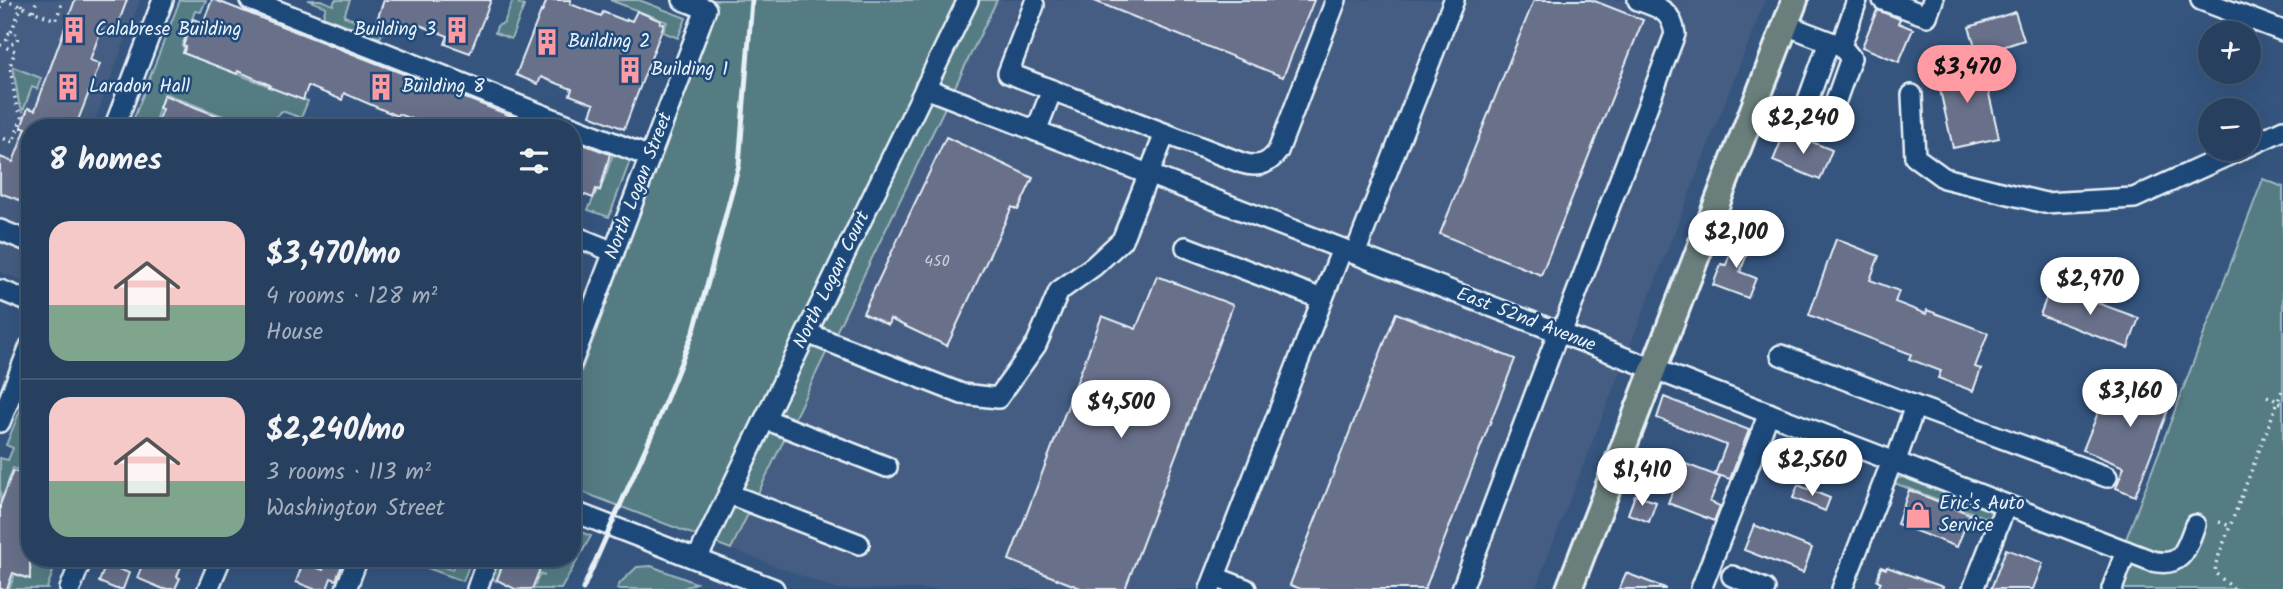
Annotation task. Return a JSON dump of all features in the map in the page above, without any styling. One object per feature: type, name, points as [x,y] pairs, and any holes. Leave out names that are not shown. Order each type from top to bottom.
[{"type":"main road","points":[[1569,589],[1795,0]]},
{"type":"street","points":[[117,119],[163,0]]},
{"type":"street","points":[[250,0],[276,5],[556,119]]},
{"type":"street","name":"North Logan Street","points":[[581,338],[706,9],[682,0]]},
{"type":"street","name":"North Logan Court","points":[[697,559],[968,0]]},
{"type":"street","points":[[1034,5],[1008,73],[1250,166],[1267,163],[1278,151],[1336,0]]},
{"type":"street","points":[[1247,589],[1212,583],[1322,299],[1348,251],[1454,0]]},
{"type":"street","points":[[1462,589],[1675,34],[1674,23],[1664,10],[1638,0]]},
{"type":"street","points":[[1804,111],[1857,0]]},
{"type":"street","points":[[1883,0],[1927,16],[1933,0]]},
{"type":"street","points":[[2201,0],[2283,31]]},
{"type":"street","points":[[1786,25],[1835,44],[1851,58],[1830,117]]},
{"type":"street","name":"East 52nd Avenue","points":[[925,88],[2152,561],[2163,563],[2180,558],[2186,550],[2195,525]]},
{"type":"street","points":[[1036,131],[1052,90]]},
{"type":"street","points":[[1912,95],[1915,157],[1944,178],[2046,203],[2134,198],[2216,161]]},
{"type":"street","points":[[581,129],[650,157]]},
{"type":"street","points":[[2261,140],[2283,130]]},
{"type":"street","points":[[807,333],[962,394],[998,398],[1036,345],[1059,291],[1094,266],[1122,240],[1165,134]]},
{"type":"street","points":[[0,230],[21,238]]},
{"type":"street","points":[[581,239],[614,252]]},
{"type":"street","points":[[1186,247],[1322,299]]},
{"type":"street","points":[[0,290],[21,298]]},
{"type":"street","points":[[1781,355],[2107,477]]},
{"type":"street","points":[[0,422],[21,369]]},
{"type":"street","points":[[1842,589],[1915,406]]},
{"type":"street","points":[[1701,589],[1769,413]]},
{"type":"street","points":[[765,419],[887,467]]},
{"type":"street","points":[[729,494],[859,544]]},
{"type":"street","points":[[1973,589],[2006,505]]},
{"type":"street","points":[[581,514],[774,589]]},
{"type":"street","points":[[2112,589],[2126,551]]},
{"type":"street","points":[[70,589],[79,567]]},
{"type":"street","points":[[208,589],[217,567]]},
{"type":"street","points":[[346,589],[355,567]]},
{"type":"street","points":[[477,589],[485,567]]},
{"type":"street","points":[[1732,576],[1765,589]]},
{"type":"path","points":[[0,9],[4,0],[56,20],[64,0]]},
{"type":"path","points":[[9,46],[7,37],[24,0]]},
{"type":"path","points":[[33,11],[37,0]]},
{"type":"path","points":[[9,46],[17,39],[16,34],[11,32]]},
{"type":"path","points":[[0,45],[9,46],[15,51],[10,66],[21,119]]},
{"type":"path","points":[[0,137],[13,142],[21,120]]},
{"type":"path","points":[[2234,589],[2215,573],[2216,563],[2283,387]]},
{"type":"path","points":[[2267,396],[2283,404]]},
{"type":"path","points":[[2219,522],[2230,526]]},
{"type":"shaded area","points":[[0,0],[140,0],[95,119],[21,119],[21,280],[0,272]]},
{"type":"shaded area","points":[[997,0],[1765,0],[1535,589],[836,589],[731,549]]},
{"type":"green space","points":[[180,0],[206,0],[201,12],[195,11],[182,46],[183,53],[308,101],[301,118],[282,111],[274,119],[231,119],[164,93],[156,119],[134,119]]},
{"type":"green space","points":[[308,0],[321,0],[333,5],[335,0],[350,0],[344,16],[383,31],[380,38],[323,16],[326,7]]},
{"type":"green space","points":[[513,0],[520,1],[519,4],[524,6],[511,39],[495,33],[497,26],[504,23]]},
{"type":"green space","points":[[610,0],[639,0],[686,18],[678,38],[663,32],[667,22]]},
{"type":"green space","points":[[711,0],[997,0],[731,549],[581,491],[581,372],[708,32],[713,2]]},
{"type":"green space","points":[[13,67],[41,78],[37,89],[32,87],[23,111],[19,103]]},
{"type":"green space","points":[[614,151],[626,156],[630,161],[609,217],[588,210],[597,190],[600,191]]},
{"type":"green space","points":[[2263,179],[2283,187],[2283,589],[2107,589]]},
{"type":"green space","points":[[21,408],[21,471],[13,468],[7,496],[3,495],[0,503],[0,458],[8,460],[13,448],[6,445]]},
{"type":"green space","points":[[1902,477],[1995,513],[1992,520],[1894,483]]},
{"type":"green space","points":[[581,532],[591,536],[581,554]]},
{"type":"green space","points":[[0,548],[21,556],[21,564]]},
{"type":"green space","points":[[651,566],[696,583],[682,589],[617,589],[637,567]]},
{"type":"green space","points":[[27,567],[58,567],[54,569],[47,588],[49,589],[9,589],[15,574],[27,579],[31,569]]},
{"type":"green space","points":[[424,567],[444,567],[452,570],[453,567],[468,567],[463,581]]},
{"type":"green space","points":[[492,567],[502,567],[496,581],[489,575]]},
{"type":"green space","points":[[521,567],[546,567],[573,567],[561,589],[533,589],[539,575],[545,576]]},
{"type":"building","points":[[75,0],[127,0],[114,35],[101,30],[90,60],[100,64],[79,119],[24,119],[28,108],[35,110]]},
{"type":"building","points":[[212,0],[215,0],[519,119],[411,119],[398,114],[397,116],[344,93],[342,100],[308,86],[303,100],[238,71],[237,74],[183,53],[193,19],[203,23]]},
{"type":"building","points":[[384,0],[491,0],[470,53],[445,44],[448,36],[417,24],[415,28],[401,22],[399,29],[377,20]]},
{"type":"building","points":[[547,0],[571,0],[570,4],[601,16],[603,12],[626,21],[632,21],[637,11],[664,24],[624,129],[590,115],[594,104],[570,95],[572,89],[541,77],[538,84],[516,75]]},
{"type":"building","points":[[1092,0],[1314,0],[1283,77]]},
{"type":"building","points":[[1534,0],[1592,0],[1643,20],[1541,275],[1440,234]]},
{"type":"building","points":[[1877,10],[1900,19],[1898,23],[1913,29],[1899,62],[1862,47]]},
{"type":"building","points":[[2015,12],[2024,40],[1978,55],[1969,27]]},
{"type":"building","points":[[1982,63],[1999,138],[1953,148],[1936,72]]},
{"type":"building","points":[[164,95],[226,119],[158,119],[162,109],[159,108]]},
{"type":"building","points":[[1785,131],[1832,150],[1820,180],[1773,161]]},
{"type":"building","points":[[946,137],[1033,178],[1018,210],[1012,207],[947,346],[890,319],[888,325],[863,313]]},
{"type":"building","points":[[21,141],[21,201],[0,193],[0,157],[13,162]]},
{"type":"building","points":[[581,143],[610,154],[600,190],[596,189],[593,198],[581,193]]},
{"type":"building","points":[[1737,234],[1753,239],[1740,272],[1756,278],[1748,298],[1713,285],[1721,264],[1726,265]]},
{"type":"building","points":[[1836,239],[1879,256],[1870,280],[1899,291],[1895,302],[1926,314],[1927,310],[1988,333],[1975,367],[1981,369],[1973,391],[1938,378],[1941,371],[1909,359],[1911,354],[1809,315]]},
{"type":"building","points":[[1157,276],[1233,305],[1125,589],[1083,589],[1009,560],[1102,316],[1136,329]]},
{"type":"building","points":[[2051,286],[2139,318],[2128,348],[2040,315]]},
{"type":"building","points":[[1396,313],[1515,359],[1425,589],[1301,589],[1290,585]]},
{"type":"building","points":[[2112,378],[2152,394],[2158,379],[2177,386],[2135,496],[2116,488],[2124,467],[2083,450]]},
{"type":"building","points":[[1664,397],[1749,430],[1730,479],[1715,474],[1726,445],[1657,418]]},
{"type":"building","points":[[1657,453],[1720,477],[1710,502],[1720,506],[1714,521],[1668,503],[1676,482],[1650,472]]},
{"type":"building","points":[[13,471],[21,473],[21,567],[30,567],[30,579],[13,573],[7,589],[0,589],[0,505]]},
{"type":"building","points":[[1798,485],[1830,498],[1825,511],[1793,498]]},
{"type":"building","points":[[1909,490],[1970,514],[1957,547],[1897,524]]},
{"type":"building","points":[[1635,495],[1656,502],[1649,522],[1628,514]]},
{"type":"building","points":[[1754,525],[1812,548],[1803,573],[1744,550]]},
{"type":"building","points":[[2006,549],[2043,563],[2033,589],[1991,589]]},
{"type":"building","points":[[105,567],[114,567],[129,573],[123,589],[99,582]]},
{"type":"building","points":[[141,567],[181,567],[175,589],[163,589],[137,578]]},
{"type":"building","points":[[302,567],[323,570],[324,567],[341,567],[336,580],[331,578],[327,589],[314,589],[296,582]]},
{"type":"building","points":[[502,567],[541,567],[532,589],[515,589],[497,580]]},
{"type":"building","points":[[1881,567],[1943,589],[1878,589],[1881,582],[1877,580]]},
{"type":"building","points":[[1626,573],[1665,588],[1665,589],[1619,589]]},
{"type":"railway","points":[[583,589],[655,427],[694,330],[708,282],[739,165],[752,0]]},
{"type":"place","name":"Calabrese Building","points":[[74,30]]},
{"type":"place","name":"Building 3","points":[[457,30]]},
{"type":"place","name":"Building 2","points":[[547,42]]},
{"type":"place","name":"Building 1","points":[[630,70]]},
{"type":"place","name":"Laradon Hall","points":[[68,87]]},
{"type":"place","name":"Building 8","points":[[381,87]]},
{"type":"place","name":"Eric's Auto Service","points":[[1918,515]]}]
